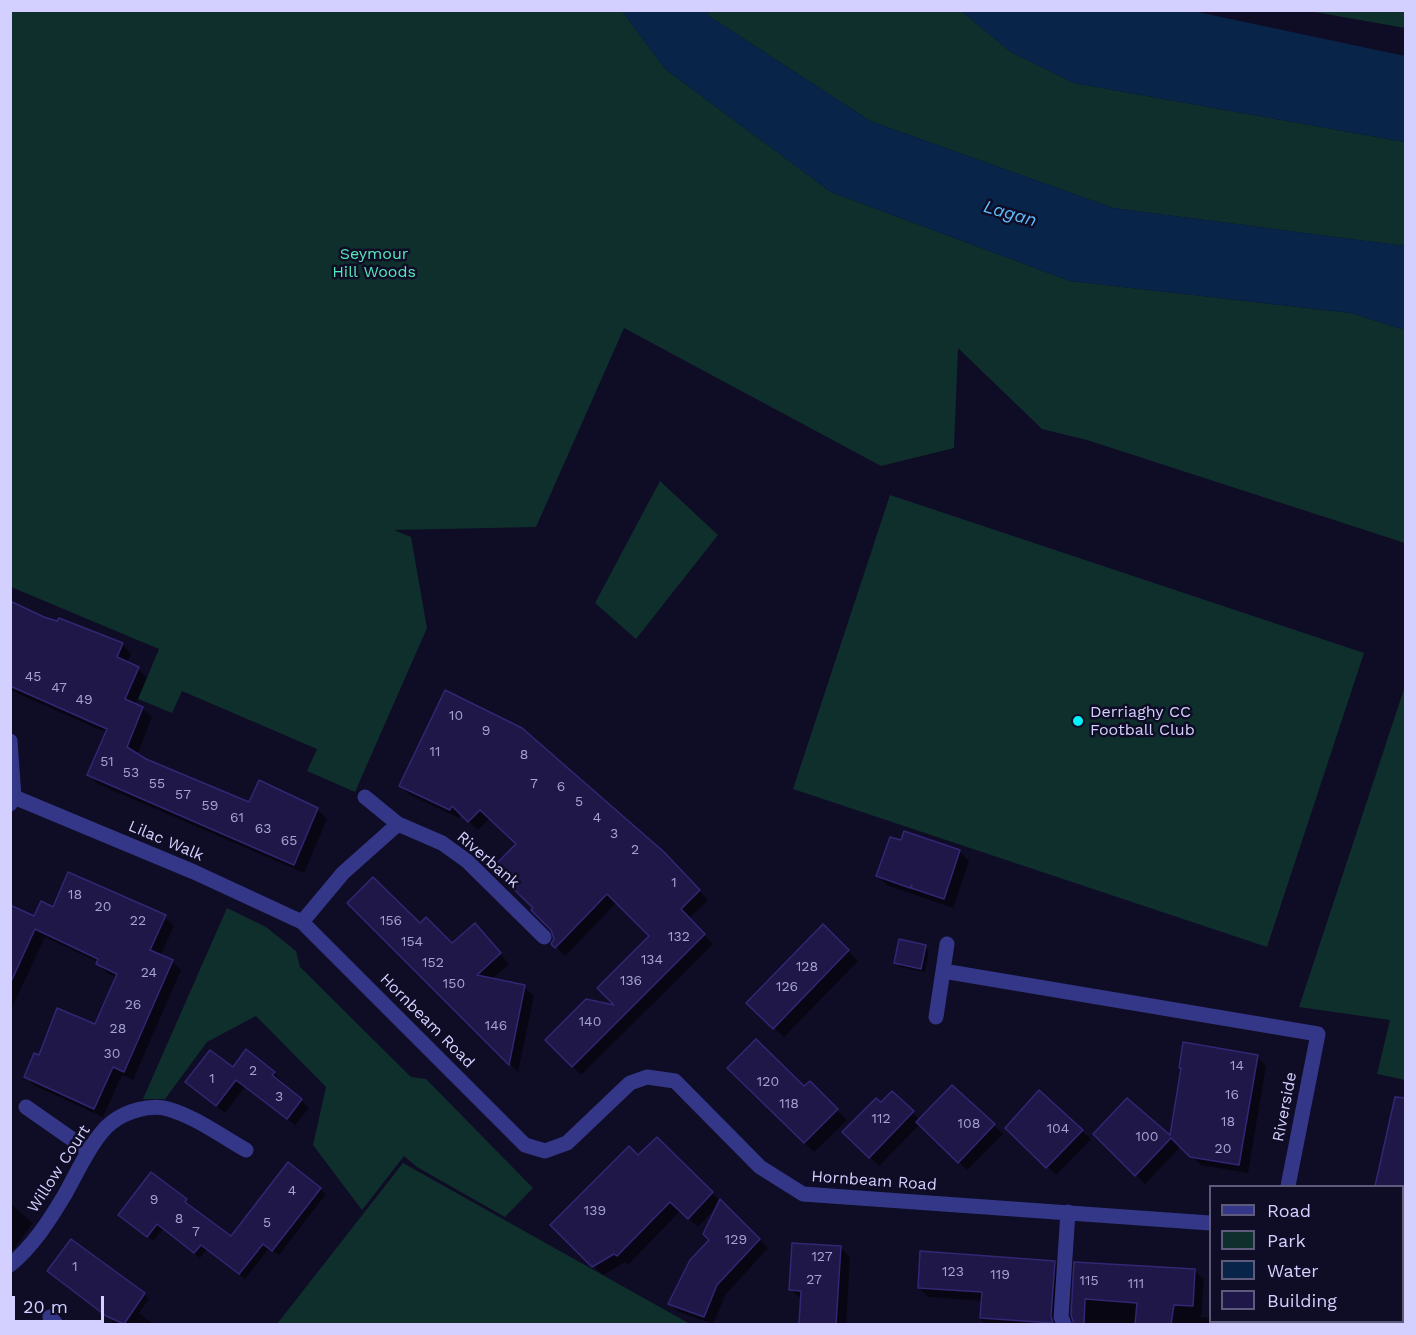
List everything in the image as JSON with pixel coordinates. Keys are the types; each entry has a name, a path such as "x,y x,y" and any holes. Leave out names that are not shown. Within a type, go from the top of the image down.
{"street":[{"name":"Lilac Walk","path":"10,741 12,800 194,872 302,922"},
{"name":"Riverbank","path":"365,797 398,824 442,843 466,861 544,937"},
{"path":"302,922 343,873 398,824"},
{"name":"Hornbeam Road","path":"302,922 525,1145 545,1151 567,1143 630,1083 647,1077 675,1081 760,1167 803,1194 1209,1223"},
{"path":"936,1017 947,944"},
{"name":"Riverside","path":"943,971 1317,1034 1288,1185"},
{"path":"26,1107 89,1151"},
{"name":"Willow Court","path":"10,1265 29,1249 63,1197 89,1151 111,1123 139,1109 167,1109 200,1123 246,1150"},
{"path":"1064,1324 1061,1317 1068,1212"}],"green space":[{"name":"Seymour Hill Woods","path":"10,11 622,11 665,69 831,192 1070,281 1351,313 1405,330 1405,543 1087,440 1042,429 958,348 954,448 881,466 624,328 536,527 394,530 411,537 427,628 355,792 307,771 317,749 182,691 172,713 138,699 159,649 11,587"},
{"path":"706,11 961,11 1011,52 1074,83 1405,142 1405,246 1113,208 870,121 709,16"},
{"path":"1309,11 1405,11 1405,28"},
{"path":"660,481 718,535 636,639 595,603"},
{"name":"Derriaghy CC Football Club","path":"890,495 1364,653 1267,947 793,789"},
{"path":"1405,686 1405,1080 1377,1074 1390,1020 1299,1007"},
{"path":"227,908 266,927 296,951 300,967 411,1077 426,1079 533,1188 505,1217 417,1167 404,1156 362,1210 313,1145 326,1087 256,1016 207,1042 165,1099 143,1099"},
{"path":"403,1163 690,1324 277,1324"}],"water":[{"name":"Lagan","path":"622,11 706,11 709,16 870,121 1113,208 1405,246 1405,330 1351,313 1070,281 831,192 665,69"},
{"path":"961,11 1193,11 1405,56 1405,142 1074,83 1011,52"}],"building":[{"path":"10,601 44,617 57,621 59,618 123,643 117,657 139,667 125,699 143,707 127,747 146,759 249,802 259,780 318,808 294,865 87,775 107,729 10,686"},
{"path":"445,690 522,728 664,852 700,890 681,909 705,934 572,1067 545,1040 586,999 614,1005 597,988 649,936 607,894 555,948 551,944 554,939 551,930 531,910 533,908 492,868 516,844 480,810 468,822 452,806 450,810 399,786"},
{"path":"904,831 960,850 944,899 911,888 912,885 910,888 876,876 890,837 901,840"},
{"path":"68,872 166,915 150,950 173,960 124,1072 113,1067 94,1109 24,1077 34,1053 39,1055 57,1008 95,1024 117,974 96,964 98,959 35,929 10,984 10,905 34,916 41,901 53,907"},
{"path":"373,877 420,923 426,917 452,943 475,923 501,953 477,975 525,985 509,1065 347,903"},
{"path":"823,924 849,950 773,1029 746,1003"},
{"path":"899,939 926,945 921,969 894,963"},
{"path":"756,1039 804,1086 810,1081 838,1109 804,1143 727,1068"},
{"path":"1183,1042 1258,1055 1239,1165 1190,1157 1171,1138 1135,1176 1093,1134 1127,1098 1170,1135"},
{"path":"246,1049 275,1072 272,1075 302,1099 287,1119 236,1080 216,1106 185,1082 210,1050 233,1067"},
{"path":"952,1085 995,1124 958,1163 916,1122"},
{"path":"1039,1090 1083,1130 1046,1168 1005,1128"},
{"path":"892,1091 914,1111 869,1158 842,1132 876,1098 881,1102"},
{"path":"1395,1097 1406,1098 1406,1186 1375,1185"},
{"path":"657,1137 713,1192 688,1219 670,1202 617,1256 614,1254 592,1267 550,1225 629,1146 638,1155"},
{"path":"288,1162 321,1188 272,1251 263,1244 239,1274 201,1245 194,1253 157,1224 147,1237 118,1215 151,1172 187,1199 185,1202 231,1236"},
{"path":"720,1199 760,1239 717,1285 704,1317 668,1304 690,1260 709,1240 703,1234"},
{"path":"71,1239 145,1293 124,1324 106,1316 47,1271"},
{"path":"792,1243 841,1246 836,1324 799,1324 801,1291 789,1290"},
{"path":"920,1251 1055,1261 1051,1316 1053,1323 980,1318 982,1292 918,1288"},
{"path":"1074,1262 1195,1269 1193,1306 1174,1305 1171,1324 1135,1324 1137,1303 1085,1299 1084,1324 1074,1324 1071,1315"}],"place":[{"name":"Derriaghy CC Football Club","path":"1078,721"}]}
